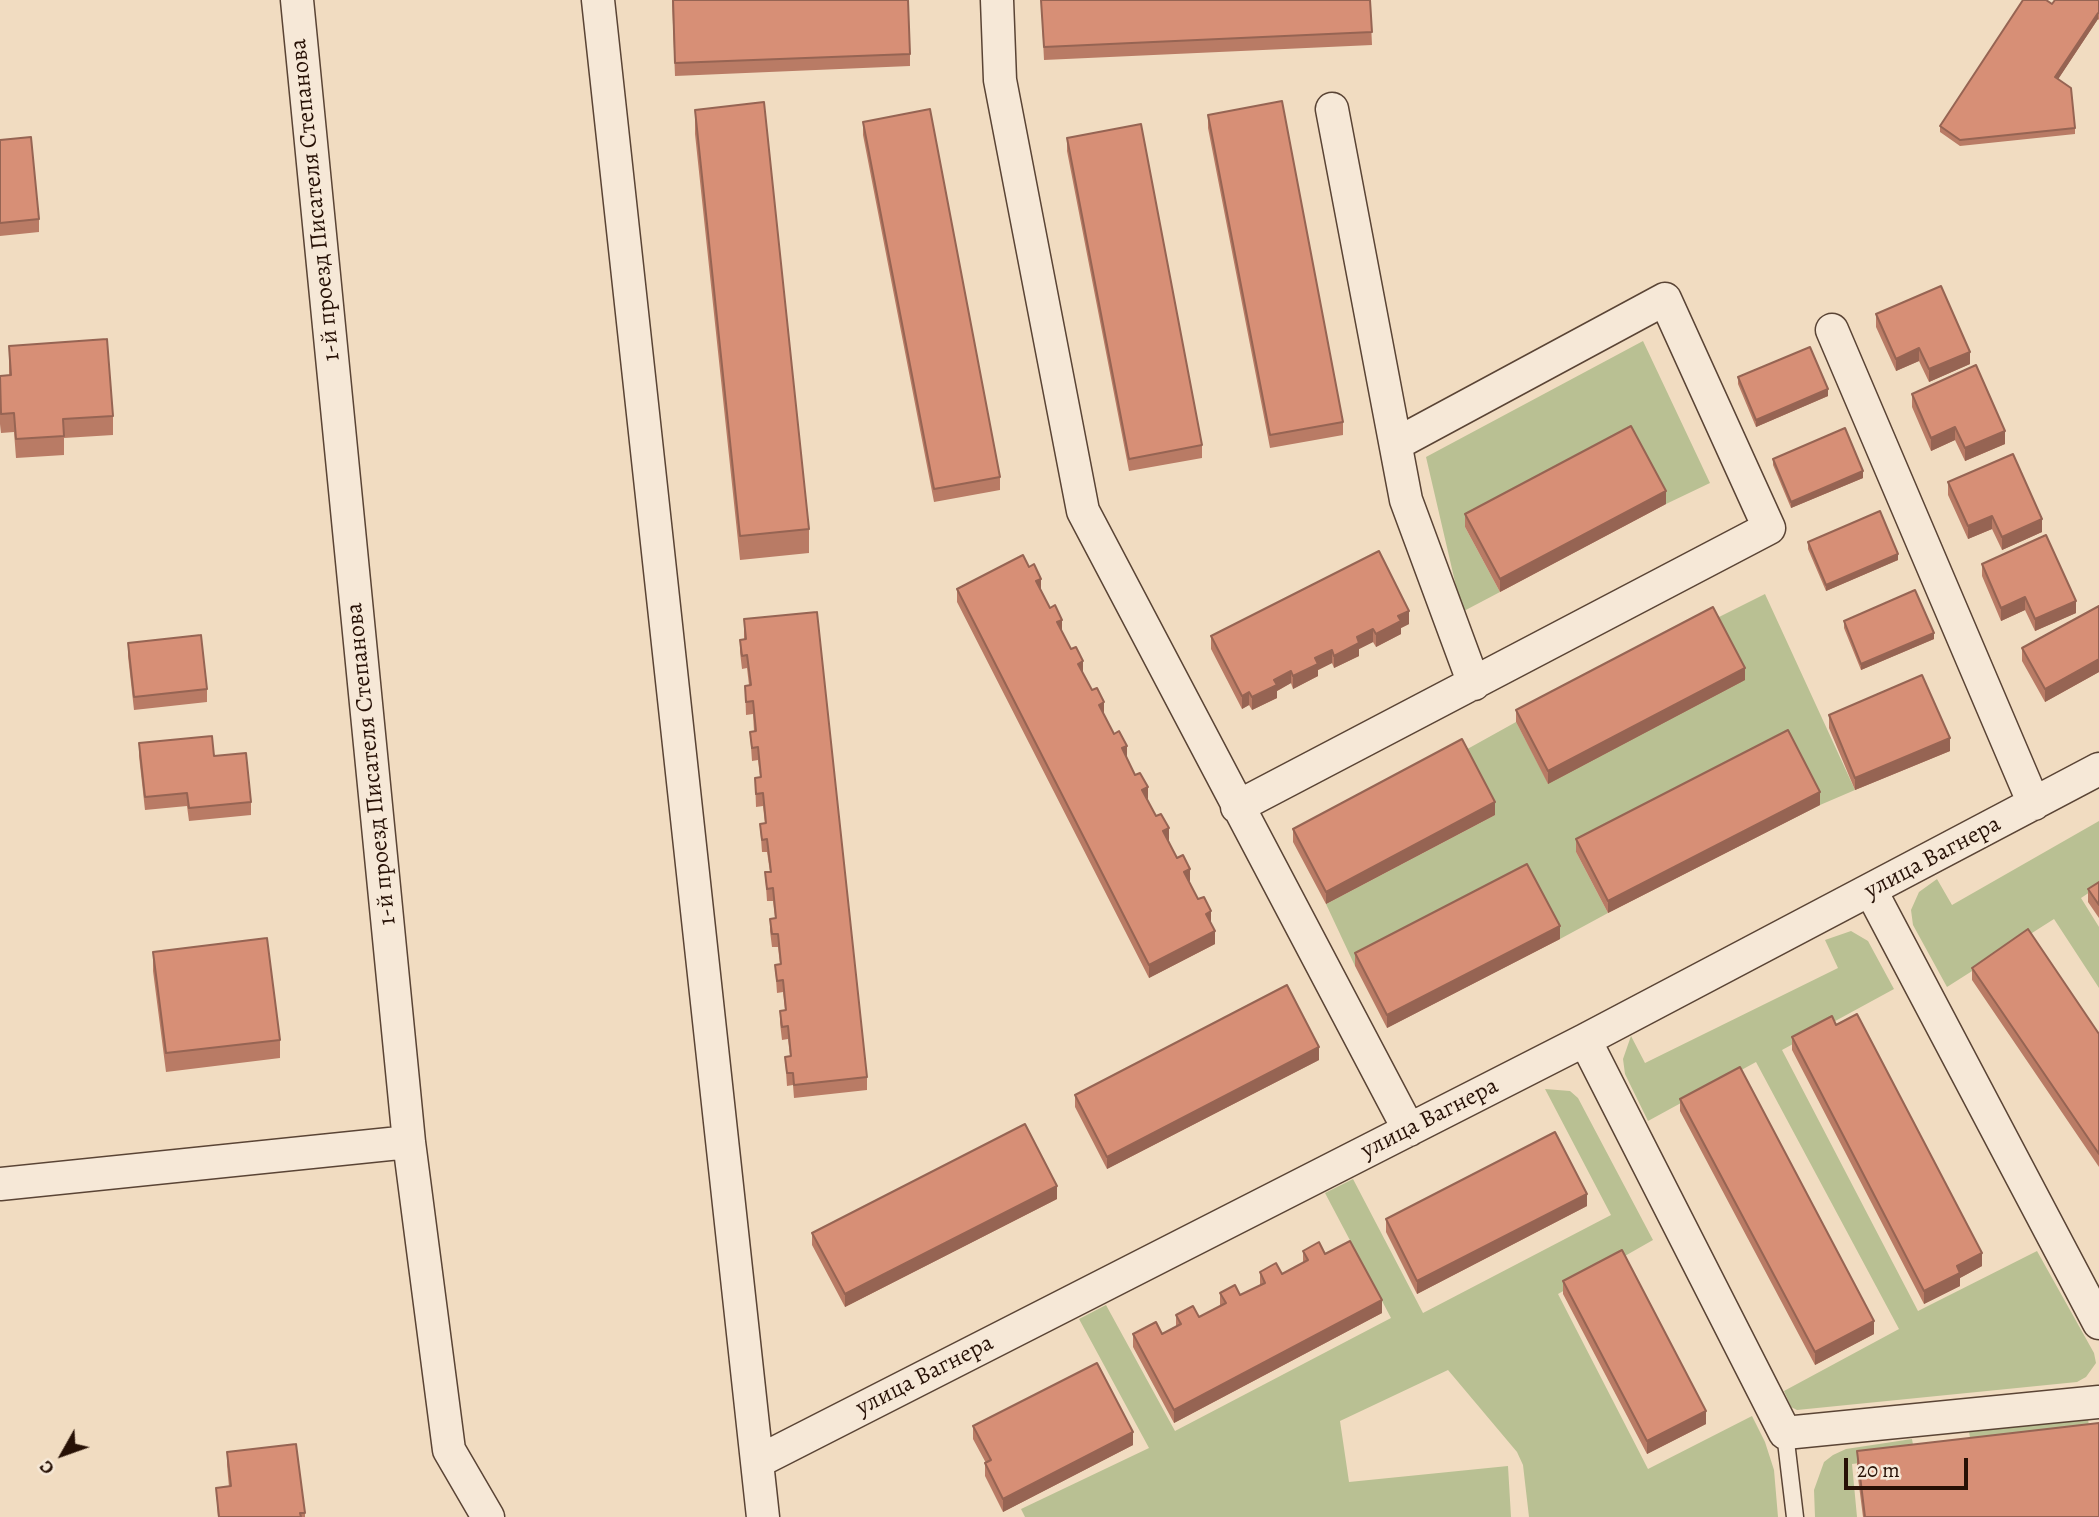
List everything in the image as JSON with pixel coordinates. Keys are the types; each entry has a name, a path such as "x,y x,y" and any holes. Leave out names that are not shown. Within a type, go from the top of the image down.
{"street":[{"name":"1-й проезд Писателя Степанова","path":"297,0 409,1142 449,1450 488,1517"},
{"path":"598,0 763,1517"},
{"path":"997,0 1000,80 1083,511 1409,1130"},
{"path":"1332,109 1406,500 1474,684"},
{"path":"1237,807 1769,528 1665,299 1396,444"},
{"path":"1832,330 2034,804"},
{"name":"улица Вагнера","path":"757,1462 1585,1040 2099,769"},
{"path":"1871,891 2099,1323"},
{"path":"1585,1040 1785,1433 2099,1402"},
{"path":"0,1184 409,1142"}],"lane":[{"path":"1785,1433 1794,1517"}],"green space":[{"path":"1643,341 1710,483 1666,504 1631,439 1465,527 1500,592 1462,612 1426,457"},
{"path":"1765,594 1855,790 1820,805 1576,852 1608,913 1560,939 1527,877 1355,966 1326,904 1495,815 1462,752 1516,722 1548,783 1713,620"},
{"path":"2099,821 2099,886 2081,898 2099,927 2099,988 2054,919 1947,987 1913,925 1911,910 1919,892 1937,879 1952,905"},
{"path":"1851,931 1868,941 1894,989 1782,1050 1918,1311 2037,1251 2094,1353 2096,1363 2086,1377 2077,1382 1797,1410 1791,1407 1784,1391 1899,1329 1756,1062 1648,1121 1625,1074 1623,1059 1631,1036 1645,1063 1838,968 1825,940"},
{"path":"1545,1089 1570,1091 1578,1098 1653,1240 1558,1294 1648,1469 1752,1416 1765,1442 1774,1470 1778,1517 1529,1517 1523,1465 1517,1452 1448,1370 1340,1421 1349,1482 1508,1466 1511,1517 1025,1517 1021,1509 1149,1448 1079,1319 1106,1305 1175,1431 1391,1318 1325,1193 1353,1179 1423,1313 1611,1215"},
{"path":"2088,1418 2090,1436 1970,1438 1969,1431"},
{"path":"1912,1439 1915,1456 1852,1464 1857,1517 1815,1517 1814,1490 1824,1462 1846,1449"}],"building":[{"path":"673,0 908,0 910,54 675,63"},
{"path":"1041,0 1370,0 1372,32 1044,47"},
{"path":"2023,0 2046,0 2052,4 2055,0 2099,0 2099,13 2055,77 2071,88 2075,128 1960,140 1940,126"},
{"path":"1282,101 1343,422 1270,435 1208,115"},
{"path":"764,102 809,529 740,536 695,110"},
{"path":"930,109 1000,477 934,489 863,122"},
{"path":"1141,124 1202,445 1129,459 1067,138"},
{"path":"31,137 39,219 0,223 0,140"},
{"path":"1941,286 1970,352 1929,369 1919,348 1896,359 1876,314"},
{"path":"107,339 113,416 63,419 64,436 16,439 14,413 1,414 0,376 11,375 9,346"},
{"path":"1810,347 1828,389 1756,420 1738,377"},
{"path":"1976,365 2005,431 1965,448 1955,427 1931,438 1912,394"},
{"path":"1631,426 1666,491 1500,579 1465,514"},
{"path":"1845,428 1863,471 1791,502 1773,459"},
{"path":"2013,454 2042,519 2002,537 1992,516 1968,526 1948,482"},
{"path":"1880,511 1898,554 1826,585 1808,542"},
{"path":"2046,535 2076,601 2035,619 2025,597 2001,608 1982,564"},
{"path":"1379,551 1409,611 1398,616 1401,621 1376,634 1373,629 1357,637 1359,643 1334,656 1332,650 1315,658 1318,664 1293,676 1291,671 1274,680 1277,685 1252,697 1249,692 1242,696 1211,636"},
{"path":"1023,555 1029,567 1034,564 1041,579 1036,581 1050,608 1055,605 1062,620 1057,622 1071,649 1076,647 1083,661 1078,664 1092,690 1097,688 1104,702 1099,705 1114,734 1119,731 1127,746 1122,748 1135,775 1140,773 1148,787 1142,790 1156,816 1161,814 1169,828 1163,831 1177,858 1183,855 1190,869 1184,872 1198,899 1204,897 1211,911 1206,914 1215,931 1149,965 957,589"},
{"path":"1915,590 1934,633 1861,664 1844,621"},
{"path":"2099,606 2099,659 2045,689 2022,648"},
{"path":"1713,607 1745,668 1548,771 1516,710"},
{"path":"817,612 867,1077 794,1085 793,1073 787,1073 785,1057 791,1056 788,1026 782,1027 780,1011 786,1010 783,980 777,981 775,965 781,964 778,934 772,934 770,919 776,918 773,888 767,889 765,872 771,872 767,839 762,840 760,824 766,823 763,793 756,794 755,778 761,777 758,747 752,748 750,732 756,731 753,701 746,702 745,686 751,685 747,655 742,656 740,640 746,639 744,619"},
{"path":"201,635 207,689 134,697 128,643"},
{"path":"1922,675 1950,738 1855,778 1829,715"},
{"path":"1788,730 1820,792 1608,901 1576,839"},
{"path":"212,736 214,756 246,753 251,802 189,808 187,793 145,797 139,743"},
{"path":"1462,739 1495,802 1326,892 1293,829"},
{"path":"1527,864 1560,926 1387,1015 1355,953"},
{"path":"2099,882 2099,905 2088,889"},
{"path":"2028,929 2099,1034 2099,1154 1972,968"},
{"path":"267,938 280,1040 166,1053 153,952"},
{"path":"1287,985 1319,1047 1107,1157 1075,1095"},
{"path":"1857,1014 1982,1253 1957,1266 1960,1273 1924,1291 1792,1037 1832,1016 1836,1025"},
{"path":"1740,1067 1874,1321 1815,1352 1680,1099"},
{"path":"1025,1124 1057,1186 845,1294 812,1233"},
{"path":"1555,1132 1587,1194 1417,1281 1386,1219"},
{"path":"1350,1241 1382,1300 1174,1410 1133,1334 1156,1322 1162,1334 1181,1324 1176,1315 1193,1306 1199,1317 1226,1303 1220,1293 1235,1285 1240,1295 1265,1283 1260,1272 1276,1263 1282,1274 1308,1260 1303,1251 1319,1242 1325,1254"},
{"path":"1622,1250 1706,1411 1647,1441 1563,1281"},
{"path":"1097,1363 1133,1432 1003,1499 985,1463 991,1460 973,1426"},
{"path":"2099,1423 2099,1517 1865,1517 1857,1451"},
{"path":"296,1444 305,1513 300,1513 301,1517 219,1517 216,1488 231,1486 227,1452"}]}
